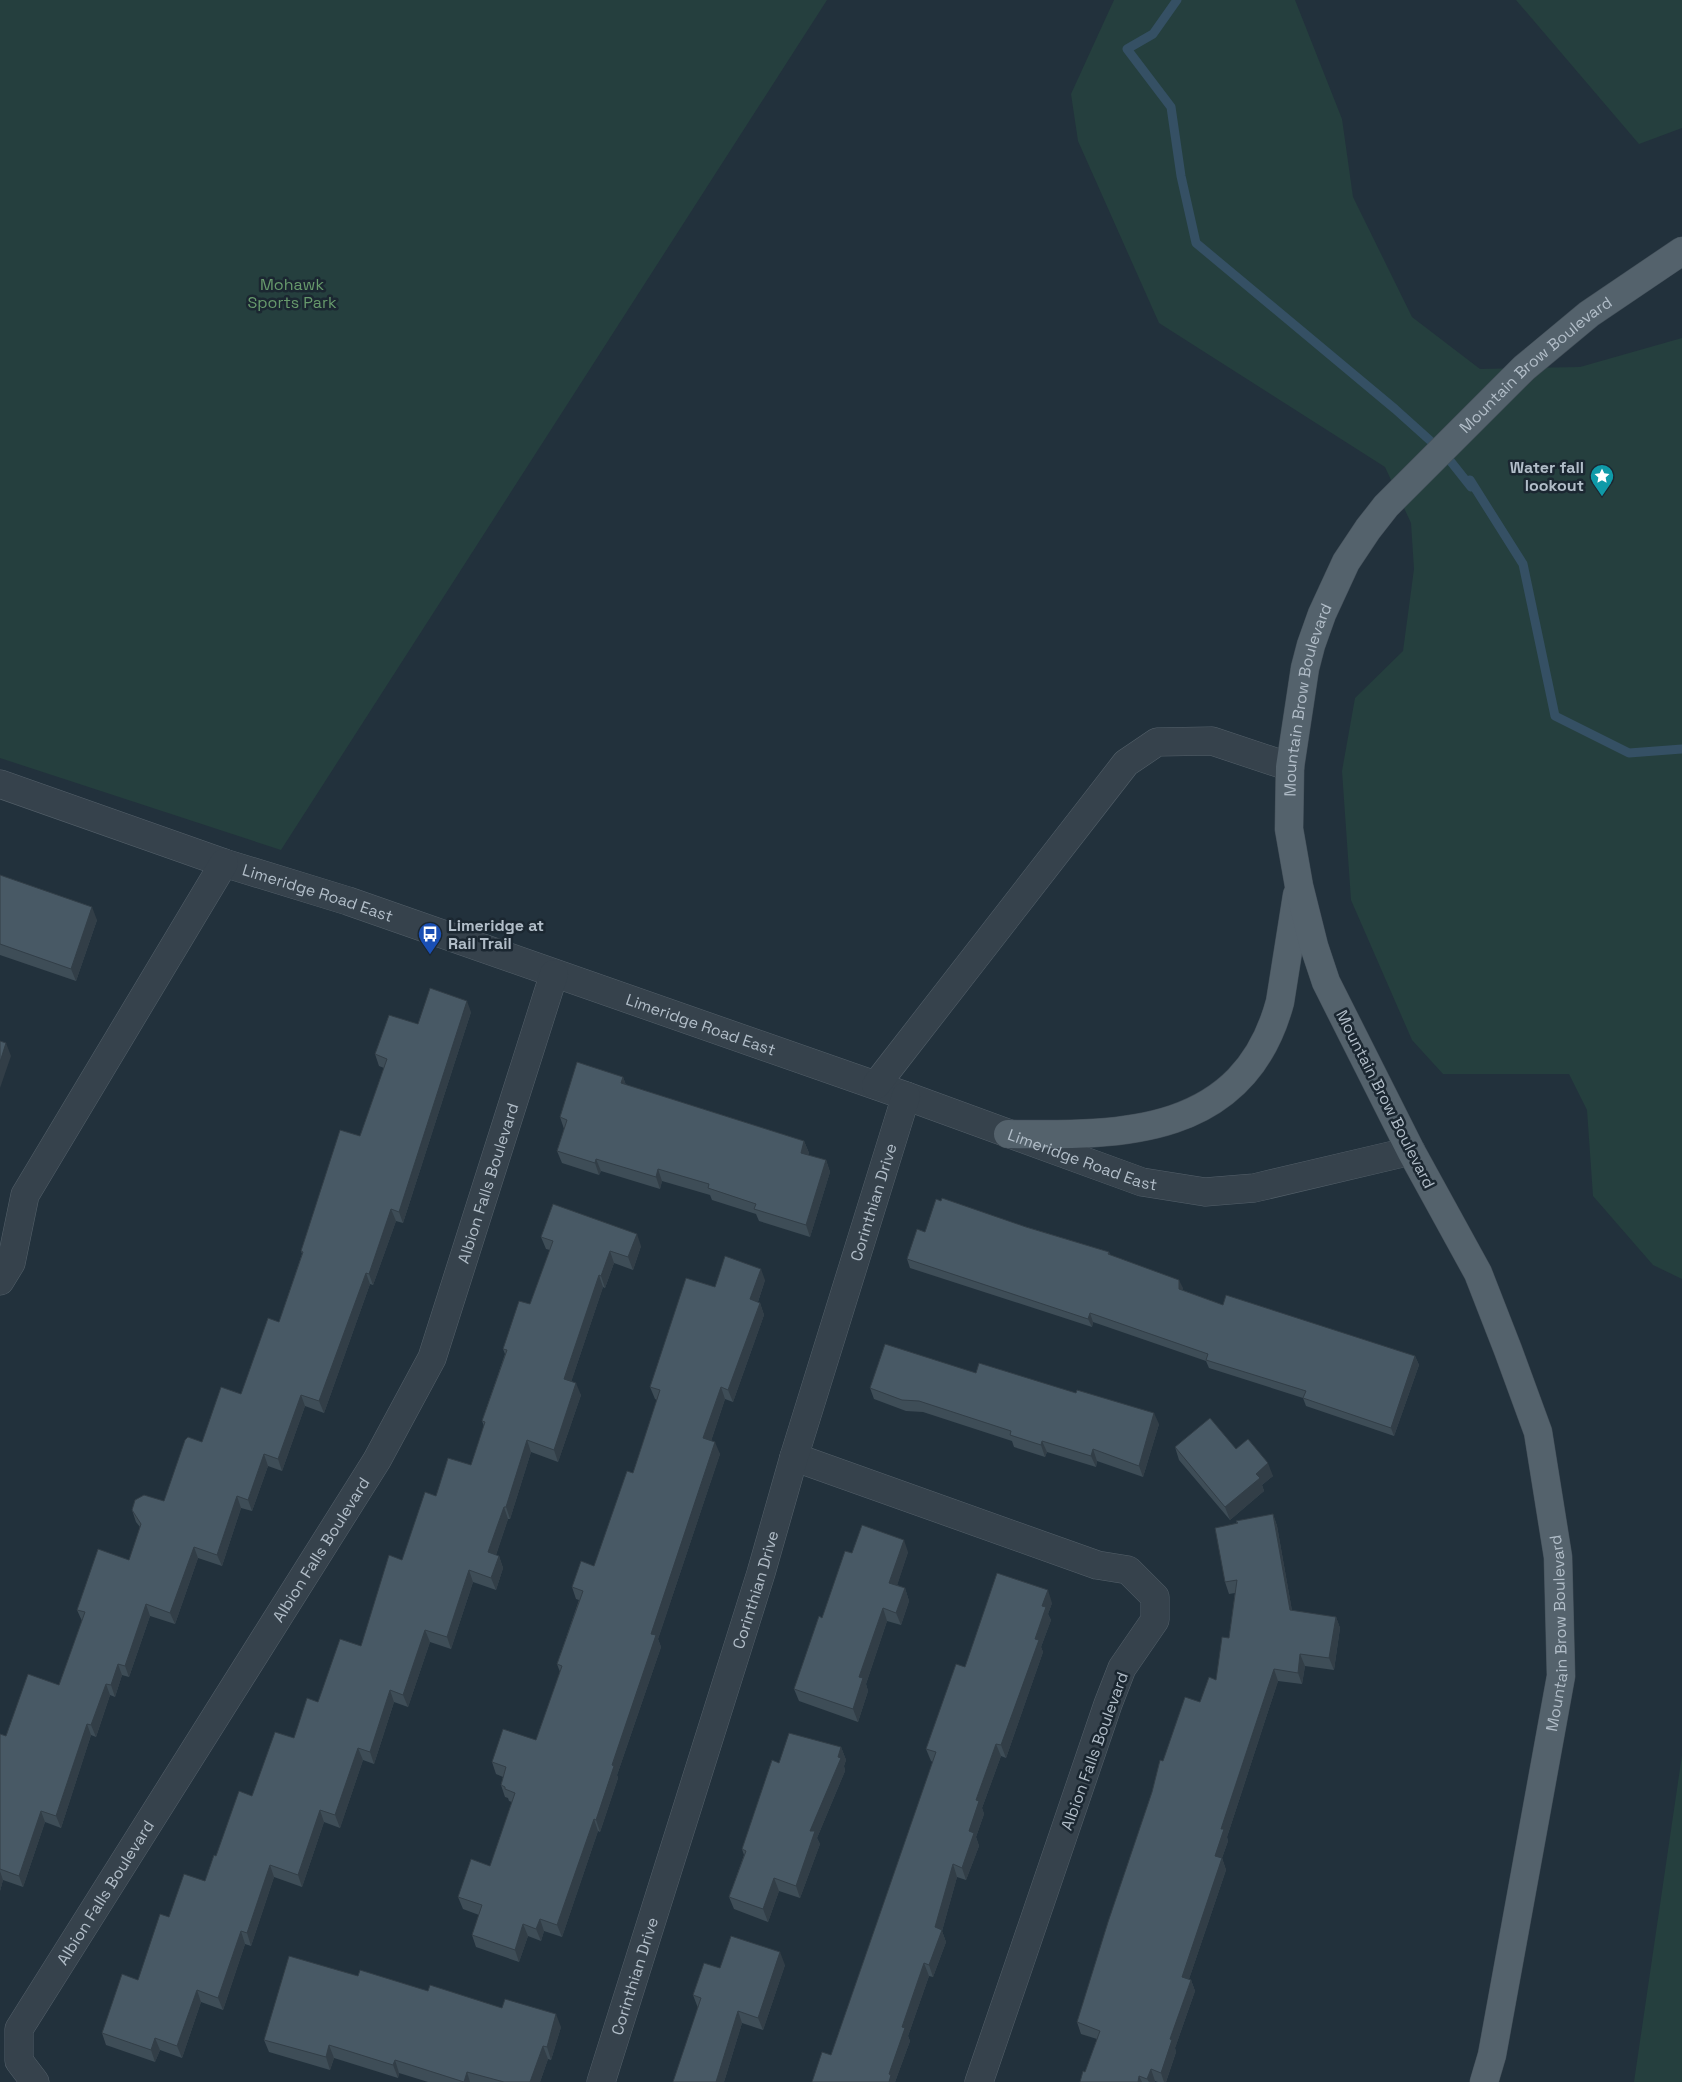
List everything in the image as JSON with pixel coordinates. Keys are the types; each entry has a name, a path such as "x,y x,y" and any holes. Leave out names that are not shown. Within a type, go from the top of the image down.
{"main road":[{"name":"Mountain Brow Boulevard","path":"1484,2082 1492,2055 1561,1676 1558,1557 1538,1432 1478,1272 1410,1151 1326,982 1314,946 1299,886 1289,828 1290,767 1295,726 1309,653 1322,614 1346,562 1368,529 1386,506 1524,368 1589,314 1682,251"},
{"path":"1008,1134 1083,1135 1132,1129 1203,1108 1230,1088 1253,1063 1262,1049 1276,1018 1299,886"}],"street":[{"path":"876,1085 1126,763 1157,742 1212,741 1290,767"},
{"name":"Limeridge Road East","path":"0,784 224,863 348,901 876,1085 1142,1182 1205,1192 1254,1188 1410,1151"},
{"path":"0,1281 11,1263 25,1195 224,863"},
{"name":"Albion Falls Boulevard","path":"36,2082 19,2060 19,2029 377,1460 432,1358 554,974"},
{"name":"Corinthian Drive","path":"601,2082 906,1096"},
{"name":"Albion Falls Boulevard","path":"794,1457 1097,1565 1128,1570 1155,1597 1154,1620 1122,1668 1108,1704 979,2082"}],"green space":[{"name":"Mohawk Sports Park","path":"0,0 827,0 281,850 0,758"},
{"path":"1114,0 1295,0 1342,119 1353,197 1412,317 1480,369 1580,367 1682,338 1682,1279 1653,1265 1593,1196 1587,1110 1569,1074 1443,1074 1412,1040 1351,900 1342,771 1355,698 1403,651 1414,569 1411,523 1385,467 1159,323 1078,141 1071,94"},
{"path":"1516,0 1682,0 1682,128 1639,144"},
{"path":"1682,1755 1682,2082 1634,2082"}],"building":[{"path":"0,875 92,907 71,969 0,944"},
{"path":"430,988 467,1001 399,1212 391,1209 369,1274 366,1273 319,1401 301,1395 278,1459 264,1454 248,1500 237,1496 217,1555 194,1547 170,1613 146,1604 125,1666 118,1664 111,1685 106,1684 91,1725 87,1724 56,1816 41,1811 19,1876 0,1869 0,1734 6,1736 28,1674 59,1685 85,1612 77,1610 98,1549 129,1560 141,1524 132,1510 135,1500 144,1495 164,1501 185,1440 188,1437 202,1442 221,1387 241,1394 268,1318 279,1322 303,1252 301,1251 340,1130 360,1136 387,1059 375,1054 389,1015 418,1024"},
{"path":"0,1041 6,1043 0,1062"},
{"path":"577,1062 623,1077 621,1083 804,1141 801,1153 826,1160 806,1225 754,1209 756,1204 708,1188 709,1184 658,1169 656,1177 596,1159 595,1163 557,1151 567,1120 560,1117"},
{"path":"942,1198 1026,1227 1109,1252 1108,1254 1179,1280 1179,1289 1223,1305 1226,1295 1415,1356 1391,1428 1303,1398 1306,1391 1206,1360 1208,1354 1090,1313 1088,1319 907,1259 917,1229 925,1232 936,1199 941,1201"},
{"path":"553,1204 637,1234 628,1257 610,1251 601,1276 599,1275 564,1379 576,1383 554,1450 527,1440 506,1507 504,1507 488,1552 499,1556 491,1578 469,1570 447,1637 425,1630 403,1695 390,1690 370,1752 358,1748 335,1815 320,1810 298,1875 270,1865 247,1933 241,1931 218,1998 197,1990 177,2046 155,2038 151,2050 102,2033 122,1974 138,1980 160,1914 169,1917 184,1874 205,1881 239,1791 252,1796 275,1732 294,1738 307,1698 318,1702 340,1639 361,1646 389,1555 402,1560 425,1492 436,1496 448,1458 471,1465 485,1422 482,1421 507,1350 503,1349 519,1301 530,1304 553,1241 541,1237"},
{"path":"725,1256 761,1269 750,1299 760,1303 728,1390 721,1387 703,1438 715,1442 651,1634 656,1635 612,1765 614,1766 557,1925 540,1919 536,1929 523,1924 515,1950 472,1935 482,1905 458,1897 471,1859 490,1866 515,1793 501,1785 506,1767 492,1762 503,1729 536,1740 562,1666 557,1664 583,1591 572,1587 581,1561 594,1566 627,1471 633,1473 660,1390 650,1387 686,1278 715,1287"},
{"path":"885,1344 976,1373 979,1363 1076,1393 1077,1390 1154,1413 1139,1466 1093,1449 1091,1456 1042,1441 1041,1445 1010,1435 1011,1431 919,1401 902,1400 870,1388"},
{"path":"1210,1418 1236,1449 1248,1439 1268,1463 1256,1474 1260,1478 1225,1507 1175,1447"},
{"path":"1273,1514 1290,1610 1336,1617 1329,1658 1300,1654 1298,1673 1274,1669 1221,1829 1224,1829 1215,1856 1222,1858 1182,1977 1191,1980 1170,2039 1172,2040 1161,2073 1151,2069 1147,2079 1139,2076 1138,2082 1080,2082 1100,2031 1077,2022 1108,1922 1152,1792 1160,1760 1163,1761 1185,1697 1200,1702 1209,1677 1216,1680 1222,1637 1229,1638 1237,1580 1225,1582 1215,1528 1238,1523 1236,1521"},
{"path":"862,1525 904,1540 889,1583 905,1588 896,1613 883,1608 859,1677 863,1678 853,1709 794,1689 819,1616 822,1618 845,1551 852,1553"},
{"path":"997,1573 1048,1590 1042,1606 1046,1607 1035,1639 1039,1640 1001,1745 996,1744 976,1800 979,1801 969,1831 974,1833 962,1868 953,1864 935,1927 942,1930 929,1965 924,1963 902,2027 905,2028 889,2074 891,2075 889,2082 812,2082 822,2052 831,2055 936,1752 926,1749 956,1664 965,1667"},
{"path":"789,1733 841,1747 838,1757 841,1758 810,1831 815,1831 796,1886 774,1878 763,1909 729,1897 746,1851 742,1849 772,1760 779,1763"},
{"path":"731,1936 780,1952 758,2018 738,2011 716,2082 673,2082 701,1998 693,1995 704,1963 720,1968"},
{"path":"289,1956 358,1976 360,1970 428,1991 430,1985 502,2008 505,1999 556,2014 547,2047 543,2046 530,2082 504,2082 467,2072 464,2082 395,2060 393,2065 329,2045 326,2057 264,2040"}],"waterway":[{"path":"1177,0 1153,34 1127,49 1171,107 1181,176 1196,243 1395,409 1444,453 1471,487 1470,480 1523,564 1555,716 1629,753 1682,749"}],"place":[{"name":"Water fall lookout","path":"1602,497"},
{"name":"Limeridge at Rail Trail","path":"430,955"}]}
